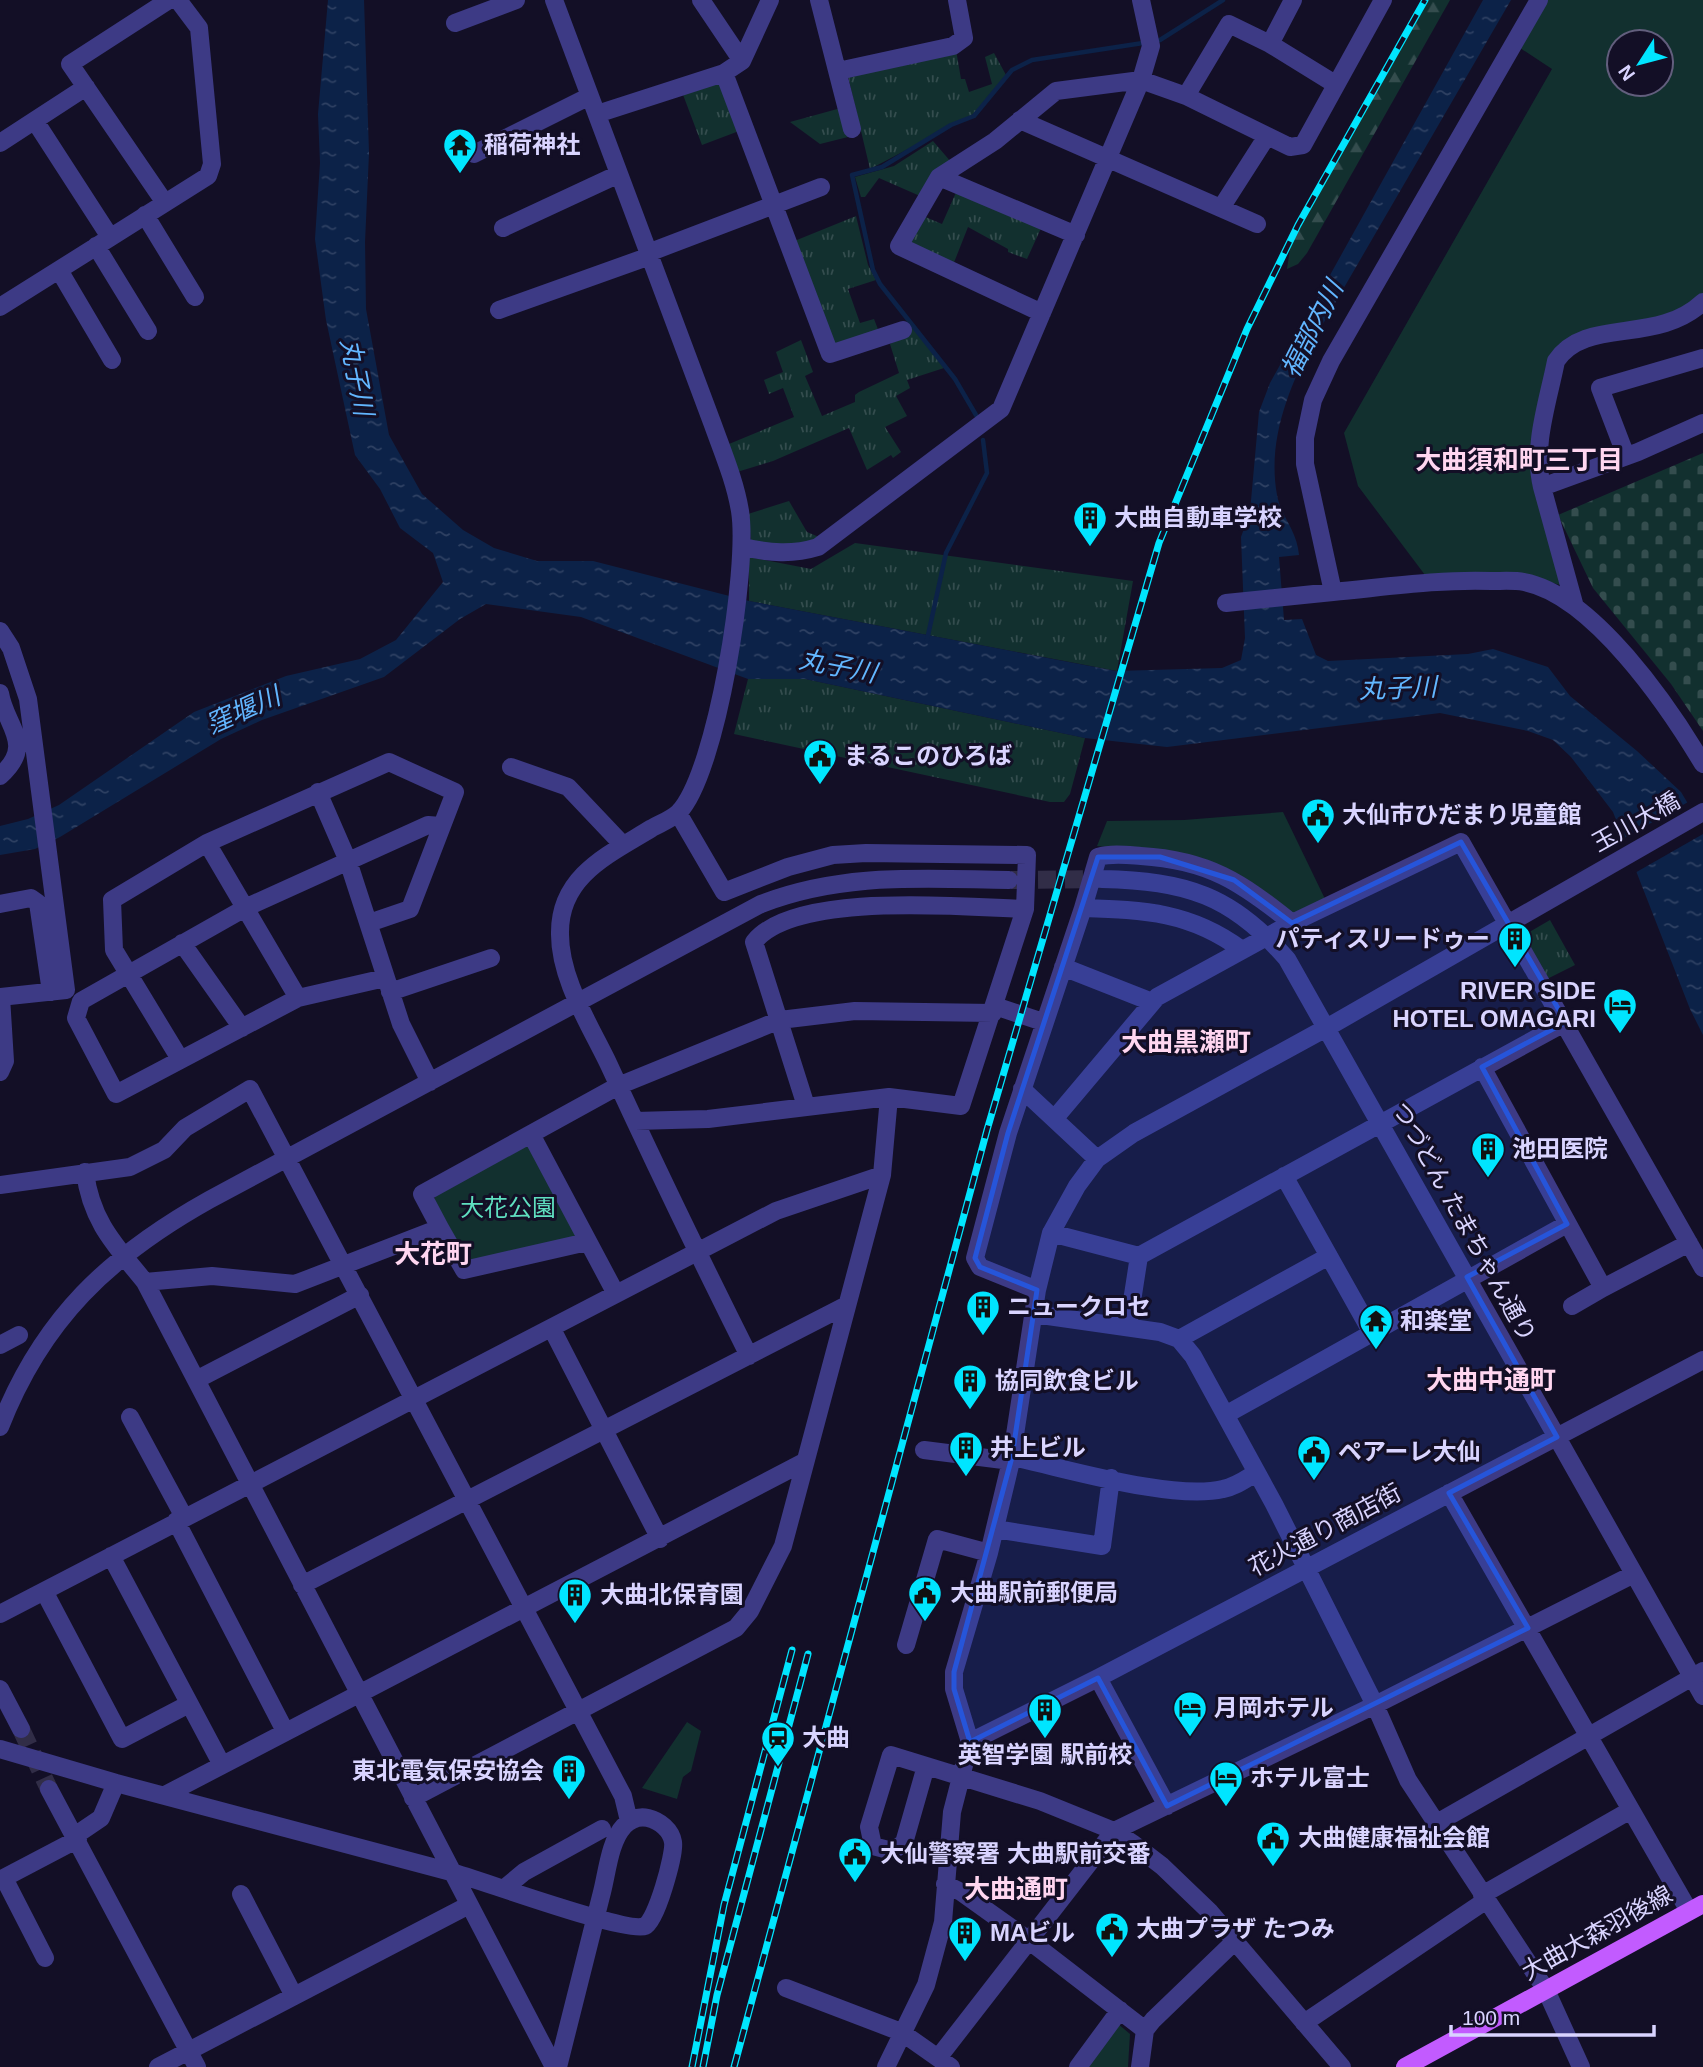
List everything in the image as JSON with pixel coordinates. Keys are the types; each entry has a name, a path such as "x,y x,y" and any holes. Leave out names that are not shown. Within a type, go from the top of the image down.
{"main road":[{"name":"大曲大森羽後線","path":"1405,2067 1696,1907"}],"street":[{"path":"165,203 70,64 169,0"},
{"path":"0,307 208,176 212,164 199,28 178,0"},
{"path":"455,23 516,0"},
{"path":"554,0 735,490 743,547 742,581 715,723 696,789 678,813 597,860 580,876 568,894 562,913 561,950 580,1003 618,1086 749,1356"},
{"path":"701,0 741,61"},
{"path":"597,114 723,73 741,61 770,0"},
{"path":"819,0 852,129"},
{"path":"838,71 953,46 964,38 957,0"},
{"path":"743,547 767,552 798,553 818,547 986,423 1001,409 1141,80 1151,46 1140,0"},
{"path":"1270,44 1293,0"},
{"path":"1042,313 899,246 939,177 995,141 1056,91 1141,80 1186,96 1290,147 1303,145 1383,0"},
{"path":"1333,592 1305,464 1305,438 1313,400 1331,361 1539,0"},
{"path":"1186,96 1228,24 1270,44 1335,83"},
{"path":"723,73 830,355 903,330"},
{"path":"0,143 86,88"},
{"path":"474,154 590,96"},
{"path":"1020,120 1257,224"},
{"path":"35,121 103,242 148,331"},
{"path":"1221,208 1267,136"},
{"path":"503,228 619,174"},
{"path":"939,177 1076,235"},
{"path":"499,310 649,255 821,187"},
{"path":"145,215 195,297"},
{"path":"58,270 112,360"},
{"path":"1574,607 1537,467 1556,361 1564,349 1586,337 1669,324 1680,320 1703,302"},
{"path":"1626,456 1600,388 1703,358"},
{"path":"1542,488 1703,423"},
{"path":"1226,603 1458,579 1524,582 1555,593 1574,607 1647,681 1676,720 1703,764"},
{"path":"0,631 11,648 28,699 41,778 66,994"},
{"path":"0,776 15,755 18,741 0,692 21,679"},
{"path":"180,1059 114,950 112,900 207,843 389,762 454,792 410,909 369,923"},
{"path":"511,767 568,787 622,844"},
{"path":"318,792 348,861 401,1024 430,1082"},
{"name":"玉川大橋","path":"970,1742 954,1689 954,1672 989,1553 1011,1459 1037,1290 1051,1233 1077,1186 1097,1159 1134,1133 1328,1027 1703,812"},
{"path":"635,1121 708,1119 889,1097 961,1106 1025,909 1027,855 833,855 788,867 724,892 678,813"},
{"path":"0,1072 5,1061 0,997 66,994 128,974 247,907 428,825 441,826"},
{"path":"1055,1118 1152,1002 1292,923 1461,842 1566,1022 1703,1268"},
{"path":"207,843 298,998"},
{"path":"1037,1290 980,1267 975,1258 1021,1089 1098,857 1107,854 1160,858 1192,864 1234,880 1251,890 1292,923"},
{"path":"0,1427 26,1371 67,1309 123,1256 156,1230 740,915 796,891 870,878 1009,880"},
{"name":"つづどん たまちゃん通り","path":"1102,879 1154,880 1201,894 1245,916 1268,936 1287,959 1328,1027 1634,1574 1697,1674 1703,1696"},
{"path":"0,904 31,898 38,903 66,994 116,1094 298,998 387,985 491,958"},
{"path":"806,1106 754,942 767,930 811,914 866,906 1025,909"},
{"path":"1083,908 1170,915 1200,924 1242,950"},
{"path":"183,943 242,1028"},
{"path":"1063,967 1152,1002"},
{"path":"587,1242 464,1270 422,1194 532,1136 618,1086 780,1020 855,1011 994,1009 1043,1022"},
{"path":"1051,1233 1139,1256 1380,1121 1566,1022"},
{"path":"1482,1068 1603,1288"},
{"path":"0,1185 130,1167 164,1150 185,1128 250,1089 346,1265 413,1399 623,1796 629,1821"},
{"path":"1021,1089 1097,1159"},
{"path":"412,1798 736,1628 750,1611 783,1546 882,1175 889,1097"},
{"path":"532,1136 616,1294"},
{"path":"85,1172 88,1197 99,1223 145,1282 412,1798 556,2067"},
{"path":"0,1614 776,1211 882,1175"},
{"path":"1284,1176 1372,1333"},
{"path":"1227,1414 1567,1224"},
{"path":"145,1282 212,1276 295,1284 440,1228"},
{"path":"1573,1306 1689,1243"},
{"path":"1128,1327 1139,1256"},
{"path":"1179,1339 1329,1256"},
{"path":"196,1380 360,1295"},
{"path":"302,1585 845,1306"},
{"path":"1034,1314 1128,1327 1179,1339 1204,1372 1306,1569 1408,1780 1546,1990 1581,2067"},
{"path":"552,1329 606,1429 660,1539"},
{"path":"0,1345 19,1335"},
{"name":"花火通り商店街","path":"970,1742 1098,1678 1703,1360"},
{"path":"130,1418 285,1731"},
{"path":"924,1450 1011,1459 1196,1492 1232,1487 1256,1472"},
{"path":"165,1795 804,1462"},
{"path":"995,1529 1102,1546 1111,1478"},
{"path":"1449,1493 1528,1628 1629,1811 1696,1907"},
{"path":"906,1645 937,1539 989,1553"},
{"path":"111,1556 222,1765"},
{"path":"786,1989 901,2032 944,2062 1027,1939 1114,1831 1374,1705 1634,1574"},
{"path":"44,1591 122,1738 189,1704"},
{"path":"1435,1824 1697,1674"},
{"path":"1098,1678 1167,1807"},
{"path":"0,1689 21,1729"},
{"path":"886,2067 926,1985 943,1922 944,1884 952,1812 970,1742"},
{"path":"0,1749 116,1783 451,1872 506,1888 596,1918 631,1928 645,1926 653,1921 674,1846 670,1832 660,1823 638,1817 629,1821 616,1840 596,1918 556,2067"},
{"path":"926,1766 904,1843 892,1851 879,1849 870,1840 869,1827 891,1755 1040,1801 1114,1831 1163,1866 1234,1942 1342,2067"},
{"path":"46,1958 2,1879 77,1837 101,1818 116,1783"},
{"path":"49,1789 77,1837 193,2059"},
{"path":"1304,2023 1484,1898 1629,1811"},
{"path":"506,1888 524,1872 602,1829"},
{"path":"944,1884 961,1892 1027,1939 1145,2030"},
{"path":"242,1894 294,1996"},
{"path":"158,2067 193,2059 294,1996 469,1905"},
{"path":"1140,2067 1145,2030 1234,1942"},
{"path":"1078,2067 1120,2010"}],"highlighted area":[{"path":"1461,842 1566,1022 1482,1067 1567,1224 1467,1277 1557,1437 1449,1493 1528,1628 1167,1806 1098,1678 970,1742 954,1689 954,1672 1012,1457 1037,1290 980,1267 975,1258 1008,1133 1098,857 1160,857 1234,880 1292,923"}],"green space":[{"path":"1429,0 1450,0 1307,253 1298,264 1287,269 1290,249 1300,226"},
{"path":"1544,0 1703,0 1703,298 1691,309 1571,340 1534,455 1564,586 1524,575 1428,579 1358,486 1344,433 1552,69 1517,46"},
{"path":"956,50 961,79 965,79 969,92 992,84 985,57 994,53 1006,75 981,108 969,117 870,169 848,76"},
{"path":"721,81 739,131 702,145 682,92"},
{"path":"841,108 848,137 820,144 790,122"},
{"path":"933,141 951,162 920,196 879,178 865,197 861,197 855,177 894,166"},
{"path":"958,188 1042,226 1027,259 1008,252 1008,249 968,227 953,265 906,245 923,216 942,224"},
{"path":"856,216 868,265 876,280 848,289 860,323 874,319 879,332 834,345 792,242"},
{"path":"909,322 944,368 907,380 910,388 896,396 907,416 885,427 901,452 867,470 849,428 773,461 737,472 729,444 794,417 783,388 769,394 764,380 783,372 776,352 801,340 813,372 805,376 822,416 855,402 855,395 859,392 899,373 890,344 908,334 905,326"},
{"path":"1703,453 1703,731 1671,684 1593,588 1558,515"},
{"path":"789,501 807,532 819,537 802,547 755,543 751,540 748,514"},
{"path":"855,543 1133,581 1117,671 749,601 749,557 811,569"},
{"path":"748,679 805,679 1085,738 1070,794 1064,802 1050,802 734,734"},
{"path":"1283,812 1326,901 1295,915 1173,854 1097,846 1107,821 1184,820"},
{"path":"1550,920 1575,965 1547,979 1524,940 1526,934"},
{"name":"大花公園","path":"526,1145 532,1146 577,1233 575,1240 472,1264 463,1260 434,1201 436,1193"},
{"path":"687,1722 701,1731 691,1771 683,1777 677,1799 642,1788"},
{"path":"1117,2023 1130,2034 1128,2067 1086,2067"}],"water":[{"path":"328,0 364,0 369,153 365,242 366,309 389,435 422,494 463,530 494,548 537,561 593,561 749,601 1116,671 1222,668 1241,660 1245,638 1241,537 1250,512 1259,412 1270,383 1483,0 1511,0 1313,341 1288,396 1278,434 1275,475 1279,503 1295,538 1299,555 1279,557 1284,620 1302,619 1316,655 1328,661 1468,654 1493,649 1548,667 1570,696 1637,751 1681,792 1703,829 1703,1035 1690,1009 1613,812 1571,757 1553,740 1528,731 1440,713 1167,747 1085,738 805,679 748,679 581,617 486,604 460,619 384,677 262,720 221,739 60,837 35,849 0,855 0,826 28,819 59,805 194,712 286,676 360,659 396,640 443,582 433,553 400,528 380,489 355,455 326,320 315,239 320,163 318,114"}],"pier":[{"path":"1690,801 1703,823 1703,834 1633,874 1619,841"}],"waterway":[{"path":"1160,40 1223,0"},
{"path":"976,415 955,379 880,284 873,270 852,175 882,167 951,125 974,116 1012,70 1032,60 1143,43"},
{"path":"927,640 946,553 987,473 983,440"}],"tunnel":[{"path":"1011,880 1102,879"},
{"path":"21,1729 49,1789"}],"railway":[{"path":"734,2067 987,1130 1159,543 1247,329 1298,225 1425,0"},
{"path":"692,2067 724,1905 792,1650"},
{"path":"703,2067 717,1995 808,1654"}],"place":[{"name":"稲荷神社","path":"460,175"},
{"name":"大曲自動車学校","path":"1090,548"},
{"name":"まるこのひろば","path":"820,786"},
{"name":"大仙市ひだまり児童館","path":"1318,845"},
{"name":"パティスリードゥー","path":"1515,969"},
{"name":"RIVER SIDE HOTEL OMAGARI","path":"1620,1035"},
{"name":"池田医院","path":"1488,1179"},
{"name":"ニュークロセ","path":"983,1337"},
{"name":"和楽堂","path":"1376,1351"},
{"name":"協同飲食ビル","path":"970,1411"},
{"name":"井上ビル","path":"966,1478"},
{"name":"ペアーレ大仙","path":"1314,1482"},
{"name":"大曲駅前郵便局","path":"925,1623"},
{"name":"大曲北保育園","path":"575,1625"},
{"name":"月岡ホテル","path":"1190,1738"},
{"name":"英智学園 駅前校","path":"1045,1740"},
{"name":"大曲","path":"778,1768"},
{"name":"東北電気保安協会","path":"569,1801"},
{"name":"ホテル富士","path":"1226,1808"},
{"name":"大曲健康福祉会館","path":"1273,1868"},
{"name":"大仙警察署 大曲駅前交番","path":"855,1884"},
{"name":"大曲プラザ たつみ","path":"1112,1959"},
{"name":"MAビル","path":"965,1963"}],"district":[{"name":"大曲須和町三丁目","path":"1519,460"},
{"name":"大曲黒瀬町","path":"1186,1042"},
{"name":"大花町","path":"433,1254"},
{"name":"大曲中通町","path":"1491,1380"},
{"name":"大曲通町","path":"1016,1889"}],"water label":[{"name":"福部内川","path":"1312,329"},
{"name":"丸子川","path":"357,377"},
{"name":"丸子川","path":"838,666"},
{"name":"丸子川","path":"1398,688"},
{"name":"窪堰川","path":"243,710"}]}
